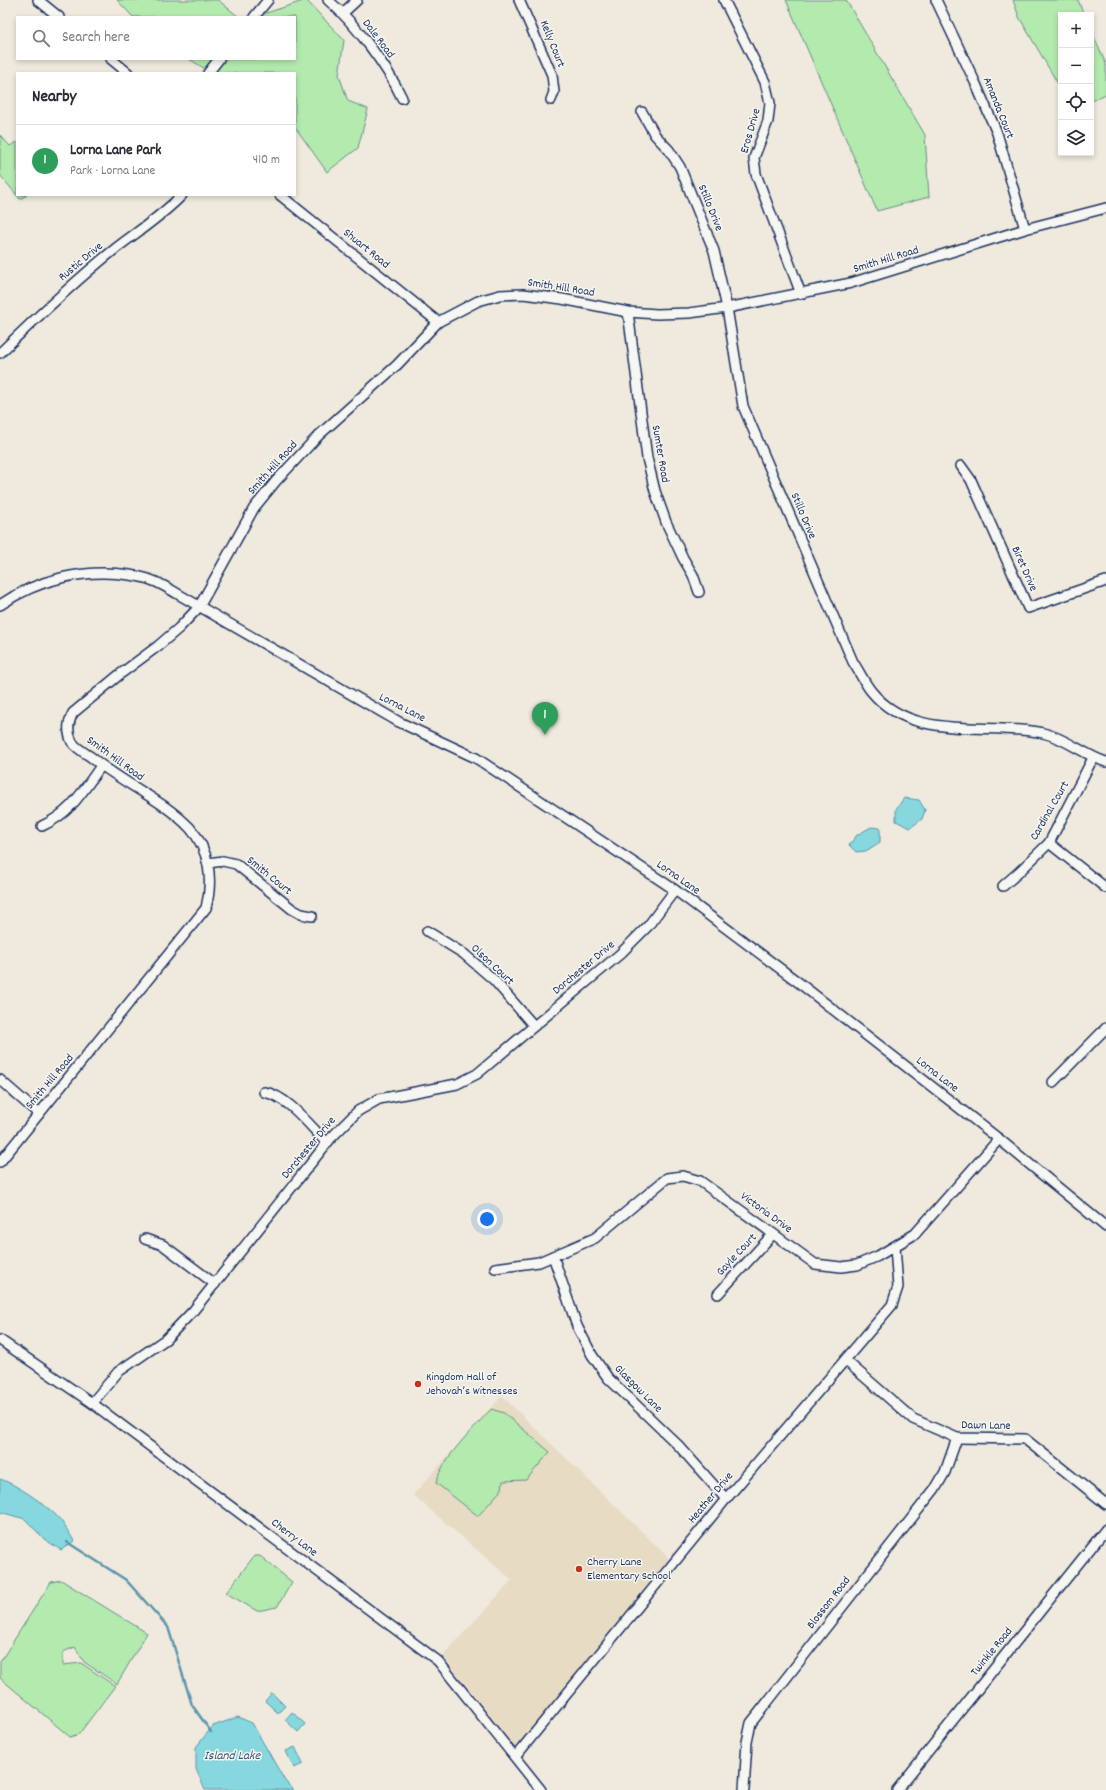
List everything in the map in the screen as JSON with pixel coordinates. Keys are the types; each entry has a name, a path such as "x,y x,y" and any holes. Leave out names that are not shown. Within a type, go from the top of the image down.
{"street":[{"path":"38,0 58,16"},
{"path":"255,16 268,0"},
{"name":"Dale Road","path":"328,0 343,13 394,80 402,98"},
{"path":"343,13 357,0"},
{"name":"Kelly Court","path":"519,0 552,75 554,92 551,100"},
{"name":"Eros Drive","path":"724,0 765,82 770,103 768,121 754,158 756,174 801,294"},
{"name":"Amanda Court","path":"936,0 975,82 997,134 1025,229"},
{"path":"112,60 127,72"},
{"path":"209,72 219,60"},
{"name":"Stillo Drive","path":"642,112 655,135 669,150 680,167 714,251 727,308 743,406 853,662 871,691 891,710 926,724 1043,733 1062,740 1092,758 1106,762"},
{"name":"Rustic Drive","path":"0,353 59,296 116,248 166,212 181,196"},
{"name":"Shuart Road","path":"281,196 438,322"},
{"name":"Smith Hill Road","path":"0,1162 101,1040 206,908 210,893 208,862 201,844 190,829 173,813 101,766 73,743 69,734 68,722 73,713 119,675 158,646 179,628 199,607 254,508 276,481 318,436 397,365 438,322 478,301 500,295 523,294 562,299 628,312 656,314 727,308 851,283 1025,229 1106,208"},
{"name":"Sumter Road","path":"628,312 647,458 655,491 666,522 682,558 693,575 699,592"},
{"name":"Biret Drive","path":"961,466 971,480 1028,608 1106,581"},
{"name":"Lorna Lane","path":"0,605 32,586 59,578 93,573 122,574 148,578 399,722 476,758 675,890 798,982 999,1139 1106,1226"},
{"name":"Cardinal Court","path":"1003,886 1049,843 1092,758"},
{"path":"42,826 58,819 66,812 101,766"},
{"path":"1049,843 1106,888"},
{"name":"Smith Court","path":"208,862 223,861 236,864 292,909 301,914 312,916"},
{"name":"Dorchester Drive","path":"92,1403 118,1372 166,1339 193,1312 327,1143 358,1111 379,1099 456,1084 477,1074 620,954 648,926 675,890"},
{"name":"Olson Court","path":"427,931 474,962 494,980 534,1026"},
{"path":"1052,1082 1106,1028"},
{"path":"0,1080 39,1114"},
{"path":"264,1092 273,1094 283,1099 327,1143"},
{"name":"Victoria Drive","path":"495,1268 539,1262 595,1238 667,1178 683,1176 700,1181 815,1264 841,1267 857,1264 895,1247 914,1234 999,1139"},
{"name":"Gayle Court","path":"718,1294 773,1234"},
{"path":"145,1238 163,1245 215,1284"},
{"name":"Heather Drive","path":"516,1756 726,1499 892,1305 898,1287 895,1247"},
{"name":"Glasgow Lane","path":"553,1256 578,1326 592,1354 608,1378 679,1446 726,1499"},
{"name":"Cherry Lane","path":"0,1340 92,1403 438,1661 516,1756 541,1790"},
{"name":"Dawn Lane","path":"845,1360 913,1419 957,1438 1025,1439 1106,1504"},
{"name":"Blossom Road","path":"744,1790 745,1765 751,1723 937,1486 945,1472 957,1438"},
{"name":"Twinkle Road","path":"897,1790 1106,1529"}],"shaded area":[{"name":"Cherry Lane Elementary School","path":"502,1396 669,1558 516,1748 443,1656 512,1580 413,1495"}],"green space":[{"path":"117,0 218,0 238,16 132,16"},
{"path":"306,0 344,40 339,75 348,101 368,109 358,148 327,172 296,128 296,72 210,72 191,60 296,60 296,16 257,16"},
{"path":"786,0 846,0 925,135 929,197 877,211"},
{"path":"1013,0 1078,0 1083,12 1058,12 1058,84 1019,17"},
{"path":"1094,37 1106,64 1106,94 1094,100"},
{"path":"0,135 10,146 16,143 16,194 0,175"},
{"path":"18,196 25,196 20,199"},
{"path":"491,1409 504,1413 550,1452 526,1480 503,1481 502,1489 478,1516 436,1483 439,1473 451,1454"},
{"path":"254,1556 260,1556 292,1582 277,1607 257,1611 226,1593"},
{"path":"61,1580 147,1633 117,1684 84,1662 75,1647 63,1652 63,1665 81,1663 115,1686 79,1734 70,1737 0,1678 0,1662 51,1582"}],"water":[{"path":"904,798 919,800 925,810 922,819 910,828 896,821 896,809"},
{"path":"871,827 880,828 880,842 866,851 856,852 849,845 857,835"},
{"path":"0,1479 24,1491 50,1510 62,1522 74,1541 61,1550 44,1539 25,1519 0,1512"},
{"path":"272,1693 285,1706 278,1713 265,1701"},
{"path":"292,1712 305,1724 298,1732 285,1720"},
{"name":"Island Lake","path":"238,1717 252,1723 285,1781 294,1790 205,1790 196,1769 196,1747 213,1726"},
{"path":"295,1747 303,1764 294,1768 286,1751"}],"waterway":[{"path":"67,1542 126,1580 168,1627 192,1705 211,1732"}],"place":[{"name":"Lorna Lane Park","path":"545,735"},
{"name":"Kingdom Hall of Jehovah’s Witnesses","path":"418,1384"},
{"name":"Cherry Lane Elementary School","path":"579,1569"}]}
